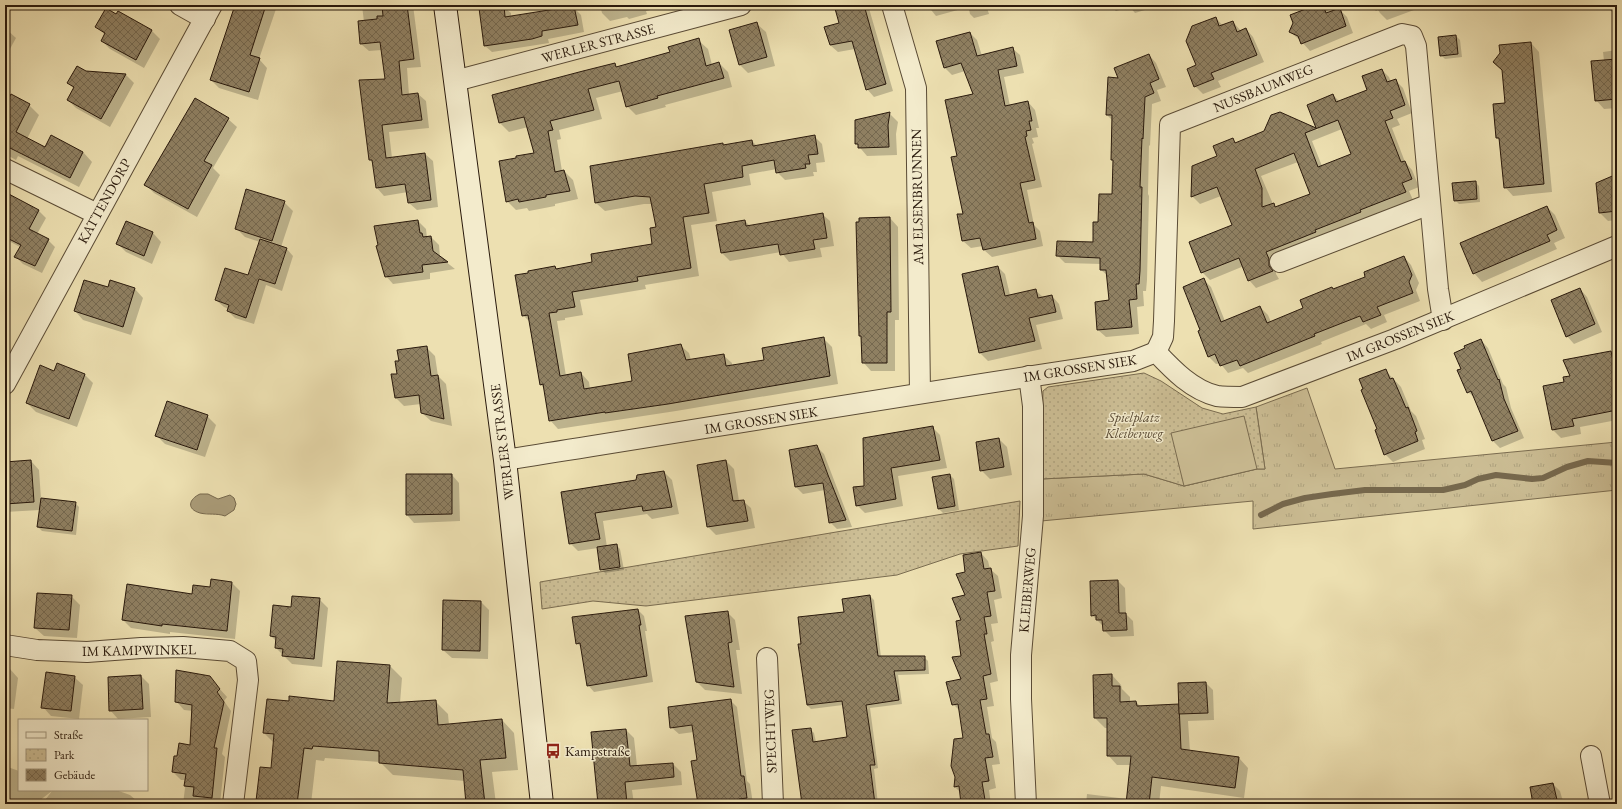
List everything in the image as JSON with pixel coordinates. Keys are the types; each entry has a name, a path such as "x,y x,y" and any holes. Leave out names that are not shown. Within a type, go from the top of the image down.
{"main road":[{"name":"WERLER STRASSE","path":"445,5 505,460 542,804"}],"street":[{"name":"KATTENDORP","path":"5,384 208,12 180,5"},
{"name":"WERLER STRASSE","path":"455,81 741,5"},
{"name":"AM ELSENBRUNNEN","path":"892,5 916,88 920,393"},
{"name":"NUSSBAUMWEG","path":"1156,352 1163,337 1164,321 1170,124 1402,34 1412,36 1416,46 1438,289 1443,320"},
{"path":"5,169 97,214"},
{"path":"1280,262 1430,204"},
{"name":"IM GROSSEN SIEK","path":"505,460 756,421 920,393 1133,361 1156,352 1174,370 1196,387 1218,396 1242,397 1443,320 1617,246"},
{"name":"KLEIBERWEG","path":"1026,804 1021,699 1022,655 1032,516 1033,406 1029,376"},
{"name":"IM KAMPWINKEL","path":"5,645 37,650 87,652 183,647 230,651 246,660 248,680 233,804"},
{"name":"SPECHTWEG","path":"767,658 773,804"},
{"path":"1591,756 1600,804"}],"green space":[{"name":"Spielplatz Kleiberweg","path":"1144,373 1161,381 1202,408 1223,414 1256,407 1265,469 1256,469 1184,486 1144,474 1041,479 1043,391 1048,387"},
{"path":"1307,388 1335,469 1617,442 1617,490 1253,529 1253,501 1041,521 1041,479 1144,474 1184,486 1257,469 1265,469 1256,407"},
{"path":"1244,416 1257,469 1184,486 1171,433"},
{"path":"1020,501 1018,546 960,554 897,575 646,606 593,601 542,609 540,582"}],"shaded area":[{"path":"200,494 208,494 218,499 230,495 234,498 236,504 234,510 225,516 200,513 191,507 191,501"}],"building":[{"path":"235,5 266,5 250,55 260,58 249,92 210,80"},
{"path":"382,5 407,5 414,59 399,61 402,95 418,93 422,120 382,125 386,158 425,153 431,200 408,203 405,184 376,188 372,160 369,160 359,80 385,79 380,42 360,44 358,21 377,19 377,16 383,16"},
{"path":"504,5 505,17 574,6 578,25 542,31 542,36 532,39 484,46 479,8"},
{"path":"834,5 864,5 886,84 866,90 852,41 830,45 824,27 839,23"},
{"path":"1316,5 1323,5 1326,13 1340,8 1346,26 1301,44 1298,36 1289,32 1293,23 1290,15"},
{"path":"106,8 116,14 118,11 152,30 136,60 101,41 105,33 95,27"},
{"path":"1216,17 1219,26 1233,21 1237,32 1246,28 1257,55 1211,73 1214,79 1194,87 1187,69 1196,65 1186,41 1192,26"},
{"path":"757,22 767,57 739,65 729,30"},
{"path":"970,32 977,56 1013,47 1017,66 998,70 1005,106 1028,101 1032,121 1029,121 1031,130 1026,131 1027,136 1025,137 1035,180 1020,183 1029,223 1033,222 1036,239 983,250 980,238 962,241 957,214 963,214 951,157 957,156 945,100 973,94 961,63 944,68 936,41"},
{"path":"1456,35 1458,54 1440,56 1438,37"},
{"path":"699,38 706,66 719,62 724,78 657,96 658,98 626,107 619,81 588,89 594,110 550,121 553,130 548,131 555,172 564,170 570,191 519,202 518,199 506,202 499,161 534,153 524,117 499,123 492,95 615,63 616,67 670,52 668,47"},
{"path":"1531,42 1544,184 1504,188 1499,138 1496,138 1493,104 1505,103 1502,70 1493,62 1500,53 1499,45"},
{"path":"1149,54 1159,79 1150,83 1154,93 1145,97 1140,187 1142,187 1140,271 1139,284 1136,284 1137,299 1129,300 1132,327 1097,330 1095,302 1109,300 1106,270 1100,270 1100,258 1056,256 1057,241 1093,242 1093,222 1098,222 1099,194 1112,194 1112,115 1106,115 1108,77 1118,78 1114,68"},
{"path":"1617,59 1617,99 1595,101 1591,61"},
{"path":"77,66 86,71 126,74 101,119 67,100 74,87 67,83"},
{"path":"1382,69 1387,82 1396,79 1405,105 1390,111 1393,118 1385,121 1401,162 1405,161 1412,179 1402,183 1406,192 1360,210 1361,212 1315,230 1316,232 1266,252 1269,259 1269,266 1273,271 1248,281 1239,258 1201,273 1189,242 1232,225 1217,187 1191,197 1192,166 1217,156 1213,146 1233,138 1235,143 1264,131 1271,115 1280,112 1316,128 1307,105 1333,94 1336,102 1367,90 1362,76","holes":["1338,120 1351,154 1318,167 1305,133","1294,153 1310,194 1275,207 1274,203 1262,207 1262,188 1255,169"]},
{"path":"11,94 30,104 16,132 45,147 51,135 83,152 70,178 8,147 5,153 5,105"},
{"path":"195,98 229,118 204,161 212,165 188,209 144,185"},
{"path":"890,112 888,125 889,147 858,148 858,144 855,144 855,120"},
{"path":"815,135 818,154 808,155 810,164 805,164 806,168 776,173 774,160 742,166 743,177 704,184 709,213 683,217 691,268 637,277 638,281 572,292 575,307 549,313 560,376 581,372 584,389 632,381 628,354 681,344 686,360 724,354 726,366 764,360 762,348 824,337 830,376 668,404 549,421 543,384 540,385 528,315 522,316 515,275 555,266 556,269 592,262 591,254 652,244 650,228 656,227 650,197 635,196 595,203 590,166 723,143 723,145 752,140 753,146"},
{"path":"1617,174 1617,211 1599,213 1596,183"},
{"path":"1476,181 1477,199 1454,201 1452,183"},
{"path":"246,189 285,201 272,241 235,229"},
{"path":"5,192 39,210 29,229 49,239 35,266 14,257 21,245 5,237"},
{"path":"1547,206 1557,230 1547,235 1550,241 1473,274 1460,243"},
{"path":"823,213 827,238 813,240 815,249 780,255 778,244 721,253 716,225 745,220 746,226"},
{"path":"890,217 891,312 887,312 887,363 862,363 861,336 859,336 856,222 859,222 859,218"},
{"path":"418,220 420,233 422,233 423,237 431,236 433,251 448,262 422,265 423,272 385,277 376,246 378,245 374,226"},
{"path":"126,221 153,232 144,256 116,244"},
{"path":"260,239 287,248 275,284 259,279 246,318 227,311 229,305 215,300 225,268 248,275"},
{"path":"1404,256 1412,275 1409,282 1413,293 1377,307 1381,315 1363,322 1360,316 1240,366 1237,360 1220,366 1215,354 1208,357 1198,331 1200,330 1183,287 1204,278 1221,322 1260,306 1267,323 1303,308 1300,300 1332,287 1333,289 1365,277 1364,272"},
{"path":"998,266 1005,296 1036,289 1038,298 1052,295 1056,312 1029,318 1035,341 979,353 962,274"},
{"path":"84,280 108,287 110,280 135,288 123,327 74,311"},
{"path":"1580,288 1595,324 1566,337 1551,300"},
{"path":"1481,339 1498,380 1499,379 1504,399 1518,431 1492,441 1471,391 1467,393 1457,370 1461,369 1454,353 1465,348 1464,346"},
{"path":"427,346 431,376 438,375 444,419 421,413 419,395 395,398 391,374 397,374 395,361 399,361 397,350"},
{"path":"1611,351 1617,379 1617,410 1572,419 1574,426 1552,430 1543,386 1564,382 1563,377 1570,376 1563,360"},
{"path":"57,363 85,374 69,419 26,403 40,365 54,371"},
{"path":"1386,369 1390,379 1393,378 1406,408 1408,407 1417,431 1415,432 1418,441 1384,455 1375,430 1377,429 1361,390 1363,389 1359,379"},
{"path":"167,401 208,415 197,450 155,436"},
{"path":"933,426 940,460 891,468 896,499 856,506 853,487 864,486 863,438"},
{"path":"999,438 1004,467 980,471 976,442"},
{"path":"817,445 846,520 829,523 823,483 795,487 789,450"},
{"path":"31,460 34,502 5,504 5,462"},
{"path":"726,460 733,501 744,500 748,521 707,527 697,465"},
{"path":"664,471 672,507 643,511 642,506 595,513 600,539 569,544 561,492 636,480 637,475"},
{"path":"406,474 452,474 452,514 406,515"},
{"path":"950,474 955,506 938,509 932,477"},
{"path":"41,498 76,502 72,531 37,527"},
{"path":"617,544 620,567 600,570 597,547"},
{"path":"981,552 984,569 991,568 995,591 987,592 991,616 984,617 987,634 984,634 991,674 983,676 987,699 980,700 986,734 989,734 993,757 985,758 989,781 982,782 985,800 981,800 982,804 961,804 959,786 954,787 955,777 951,766 954,739 963,738 958,704 952,705 946,682 961,679 952,657 961,656 956,621 961,620 952,598 965,595 956,574 965,572 963,555"},
{"path":"211,579 232,582 227,631 162,624 162,626 122,620 127,584 192,594 193,585 210,587"},
{"path":"1118,580 1119,613 1126,613 1127,630 1103,631 1102,620 1096,620 1096,615 1091,616 1090,581"},
{"path":"37,593 72,595 69,630 34,628"},
{"path":"870,595 878,656 925,656 925,670 894,671 899,700 866,705 875,765 870,765 875,804 802,804 792,730 811,728 813,742 847,737 842,701 807,705 798,644 801,644 798,617 844,612 842,599"},
{"path":"292,596 320,598 314,659 282,656 283,649 275,648 276,637 270,636 273,605 291,607"},
{"path":"443,600 481,601 480,651 442,650"},
{"path":"638,609 647,676 587,686 580,643 576,644 572,617"},
{"path":"728,611 732,642 728,643 734,687 696,682 685,616"},
{"path":"337,661 390,665 387,703 436,700 438,725 502,719 506,758 480,760 485,804 466,804 463,770 379,763 379,751 313,746 312,749 304,748 297,804 256,801 260,767 271,768 274,734 263,733 267,699 289,701 289,696 334,701"},
{"path":"176,670 210,676 220,689 217,692 224,702 214,748 217,748 212,798 193,796 194,787 184,786 186,774 172,772 174,756 177,756 179,743 190,745 192,705 175,702"},
{"path":"46,672 75,676 71,711 41,708"},
{"path":"1112,674 1112,686 1120,686 1120,702 1136,701 1137,706 1179,704 1181,749 1239,757 1235,788 1152,777 1149,804 1126,804 1131,756 1107,756 1107,718 1094,718 1093,675"},
{"path":"141,675 143,709 109,711 108,677"},
{"path":"1206,682 1208,713 1179,714 1178,683"},
{"path":"731,699 741,776 744,776 747,798 739,799 739,804 698,804 691,761 697,760 692,725 670,728 668,707"},
{"path":"626,729 630,766 673,763 674,777 625,782 627,804 598,804 591,732"},
{"path":"1553,783 1558,804 1533,804 1530,787"}],"waterway":[{"path":"1261,515 1283,504 1305,498 1332,494 1365,490 1443,490 1496,475 1532,479 1543,478 1567,467 1588,461 1617,463"}],"place":[{"name":"Kampstraße","path":"553,751"}]}
